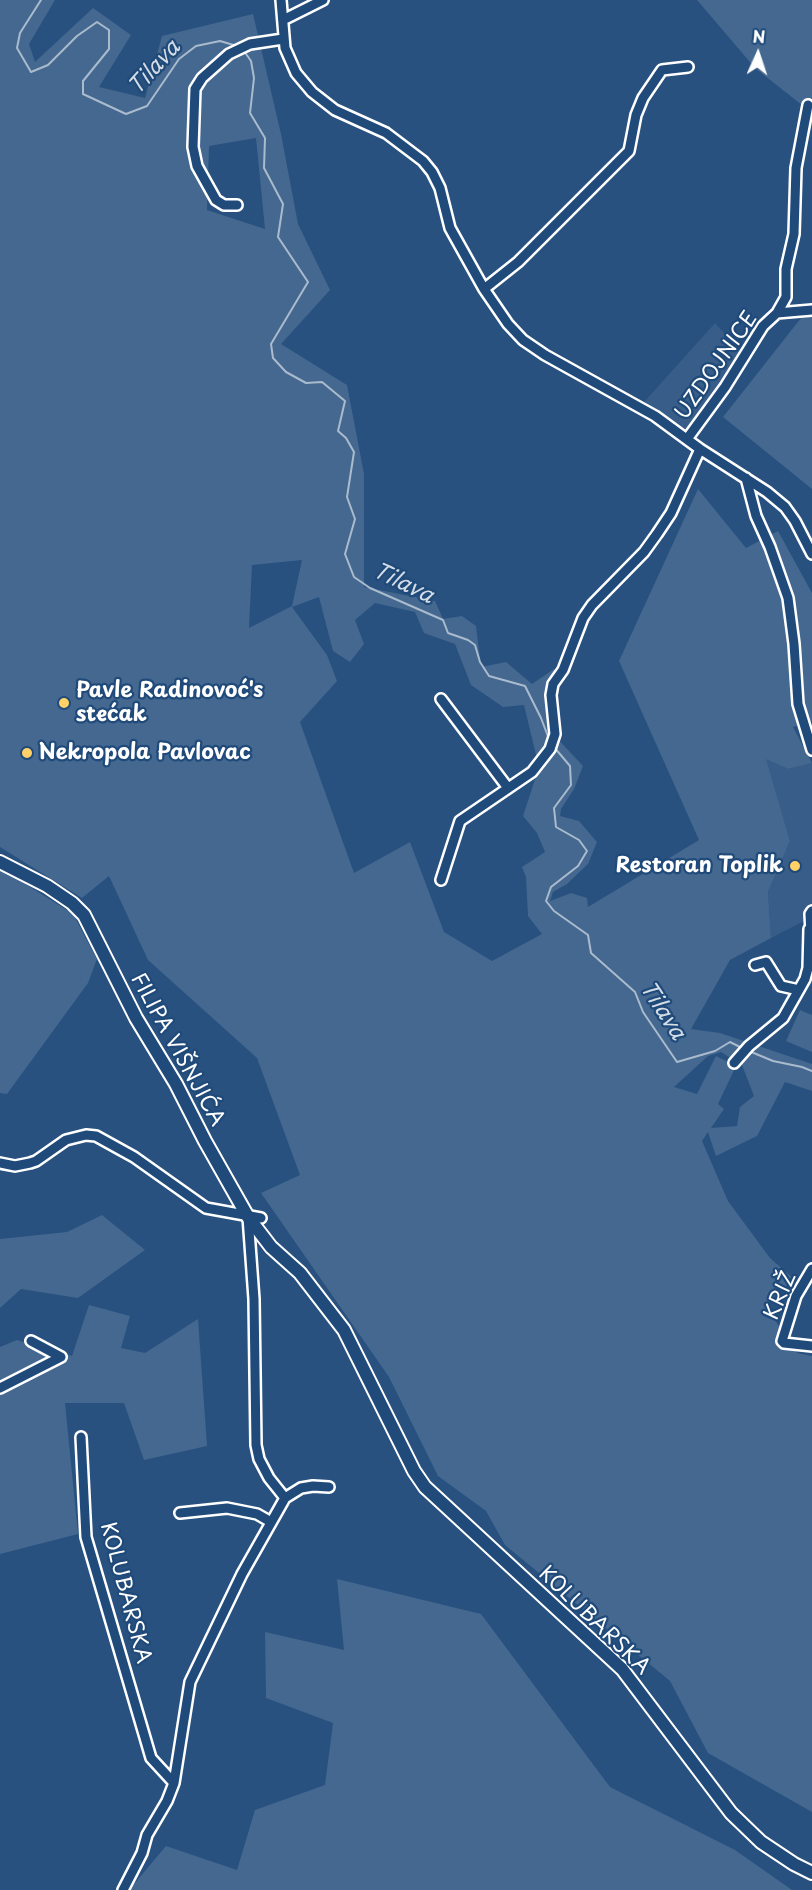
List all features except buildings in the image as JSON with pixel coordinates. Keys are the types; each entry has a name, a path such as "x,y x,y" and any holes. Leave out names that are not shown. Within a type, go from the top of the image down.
{"main road":[{"name":"FILIPA VIŠNJIĆA","path":"0,862 47,886 72,903 84,915 136,1018 176,1084 248,1217 271,1247 300,1273 344,1330 414,1471 436,1499"},
{"name":"KOLUBARSKA","path":"436,1499 622,1669 731,1813 761,1842 812,1873"}],"street":[{"path":"281,0 283,39 291,65 312,92 335,110 398,140 423,161 440,188 450,228 484,289 508,324 523,340 545,355 655,416 700,449 746,478 785,507 812,554"},
{"path":"283,20 323,0"},
{"path":"237,205 220,204 201,177 194,153 195,89 198,83 236,50 283,39"},
{"path":"484,289 518,262 629,151 636,116 643,98 662,70 688,67"},
{"path":"777,314 786,297 786,269 794,234 796,168 808,105"},
{"name":"UZDOJNICE","path":"687,439 725,387 763,326 777,314 812,310"},
{"path":"441,880 460,821 532,772 552,746 555,734 551,694 553,684 563,670 583,618 591,605 644,552 657,534 670,513 700,449"},
{"path":"746,478 756,516 788,598 798,704 808,728 812,750"},
{"path":"441,699 508,789"},
{"path":"734,1064 783,1018 799,990 808,968 812,911"},
{"path":"809,929 812,939"},
{"path":"755,965 765,962 782,986 799,990"},
{"path":"0,1163 15,1166 30,1163 66,1140 86,1135 96,1136 134,1157 206,1208 261,1218"},
{"path":"248,1217 254,1299 256,1445 259,1459 269,1478 285,1498"},
{"name":"KRIŽ","path":"812,1269 796,1296 782,1341 812,1346"},
{"path":"0,1388 61,1357 31,1341"},
{"name":"KOLUBARSKA","path":"81,1437 86,1537 152,1758 174,1783"},
{"path":"123,1890 142,1853 147,1835 167,1801 174,1783 190,1682 242,1574 285,1498 301,1488 329,1487"},
{"path":"180,1514 227,1509 257,1514 271,1522"}],"shaded area":[{"path":"0,0 55,0 29,44 35,62 93,8 131,35 99,87 145,98 162,36 253,14 281,134 298,224 330,290 281,344 347,385 364,474 364,587 435,601 443,619 462,616 476,626 481,667 506,662 532,684 554,669 554,735 583,766 574,789 561,809 560,816 579,821 597,842 588,864 567,884 553,892 550,901 571,893 587,898 588,907 699,840 619,661 698,489 746,548 778,531 812,593 812,721 793,727 812,763 788,769 766,759 790,841 768,892 771,938 730,960 691,1029 720,1033 812,1064 812,1091 785,1082 757,1136 716,1156 708,1132 702,1141 728,1201 770,1258 794,1279 765,1305 797,1353 812,1356 812,1812 708,1753 670,1681 505,1545 486,1511 438,1476 389,1377 261,1193 300,1175 257,1058 148,960 109,876 82,898 0,847","holes":["256,138 265,229 207,210 209,146","302,560 292,606 249,628 252,565","319,597 333,651 350,662 364,644 355,620 375,603 415,612 424,633 455,644 471,685 503,707 524,705 539,767 523,816 537,833 545,852 522,867 526,877 528,916 542,934 492,961 444,932 410,842 354,873 300,722 337,681 327,655 292,607","721,1052 742,1065 754,1096 740,1107 737,1126 711,1128 724,1109 718,1104 736,1066 716,1056 697,1094 674,1087 708,1056"]},
{"path":"697,0 812,0 812,113 755,68"},
{"path":"812,304 812,489 723,417"},
{"path":"715,323 742,353 687,430 644,402"},
{"name":"Restoran Toplik","path":"765,758 788,769 812,763 812,917 771,938 768,892 790,841"},
{"path":"0,868 73,914 97,959 88,983 7,1094 0,1093"},
{"path":"800,1010 812,1015 812,1052 786,1041"},
{"path":"102,1215 145,1250 78,1298 21,1289 0,1308 0,1239 67,1232"},
{"path":"89,1305 130,1316 121,1348 145,1353 198,1319 207,1446 144,1460 124,1403 65,1403 78,1534 0,1554 0,1347 17,1340 72,1356"},
{"path":"337,1579 481,1614 610,1787 735,1850 792,1890 129,1890 166,1846 237,1870 255,1810 325,1785 333,1723 266,1698 265,1632 344,1650"}],"waterway":[{"name":"Tilava","path":"41,0 20,33 17,48 31,72 48,65 77,36 97,22 109,30 109,49 83,81 83,94 126,114 147,106 179,59 196,46 220,41 237,46"},
{"name":"Tilava","path":"244,51 251,61 254,78 250,113 265,138 264,168 283,204 278,237 308,282 271,344 273,358 286,372 306,383 322,382 345,401 338,431 346,438 354,452 347,497 355,519 345,554 354,577 370,588 443,620 448,633 475,645 480,662 489,676 525,686 549,739"},
{"name":"Tilava","path":"554,747 570,766 571,785 554,808 556,827 579,840 587,851 578,866 551,887 546,901 554,911 588,935 591,953 635,992 643,1012 677,1062 715,1051 730,1042 744,1049"},
{"name":"Tilava","path":"749,1051 773,1061 812,1071"}],"place":[{"name":"Pavle Radinovoć's stećak","path":"64,703"},
{"name":"Nekropola Pavlovac","path":"27,753"},
{"name":"Restoran Toplik","path":"795,866"}]}
